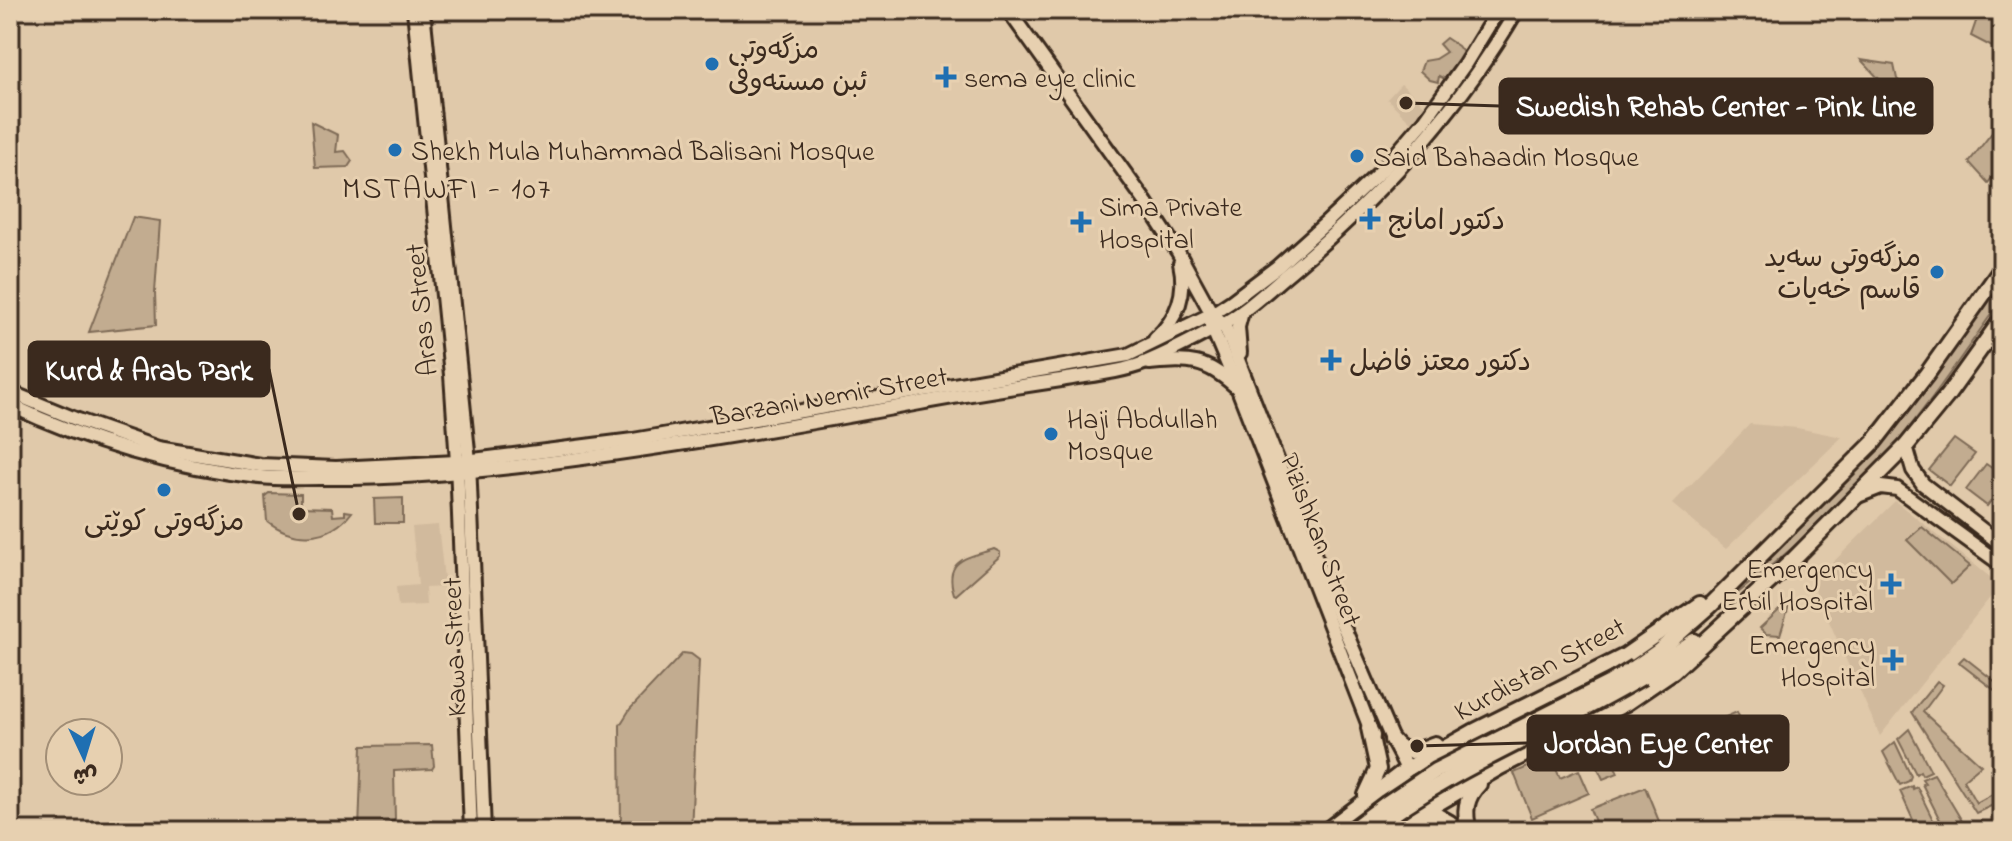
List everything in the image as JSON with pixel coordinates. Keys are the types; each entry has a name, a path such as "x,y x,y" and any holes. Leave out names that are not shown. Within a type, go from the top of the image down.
{"highway":[{"name":"Kurdistan Street","path":"1350,831 1435,771 1610,683 1639,672 1874,442 2002,268"},
{"name":"Kurdistan Street","path":"1389,831 1424,803 1468,786 1638,695 1673,671 1764,587 1906,446 1947,396 2002,319"},
{"name":"Kurdistan Street","path":"1331,827 1361,804 1387,775 1404,764 1625,656 1737,577"},
{"name":"Kurdistan Street","path":"1367,831 1461,770 1569,717 1639,672 1680,651 1764,587"},
{"path":"1392,740 1403,750 1418,751 1524,707"},
{"path":"1496,770 1477,766 1470,757 1469,744 1524,707"},
{"path":"1361,804 1378,772 1369,728"},
{"path":"1426,831 1424,803 1434,763 1450,744"},
{"path":"1389,831 1405,796 1404,764"},
{"path":"1404,764 1424,803 1452,828"},
{"path":"1469,831 1465,812 1468,799 1472,791 1496,770"},
{"path":"1387,775 1405,796 1424,803"},
{"path":"1331,827 1365,806 1405,796 1424,803"},
{"path":"1331,827 1344,819 1360,824 1367,831"},
{"path":"1426,831 1431,822 1438,819 1452,828"}],"main road":[{"name":"Aras Street","path":"414,10 463,467"},
{"name":"Aras Street","path":"423,10 463,467"},
{"name":"Pizishkan Street","path":"1008,10 1104,141 1178,252 1243,372 1335,607 1404,764"},
{"name":"Barzani Nemir Street","path":"10,405 131,451 253,476 364,479 684,433 1128,355 1212,314 1277,267 1383,169 1433,109 1498,10"},
{"name":"Barzani Nemir Street","path":"10,392 158,448 260,465 463,467 591,458 816,423 1142,364 1218,327 1325,243 1413,156 1480,71 1517,10"},
{"path":"1142,349 1170,324 1177,313 1183,288 1178,252"},
{"path":"1242,311 1238,327 1243,372"},
{"name":"Pizishkan Street","path":"1218,327 1238,389 1387,775"},
{"path":"1142,364 1203,363 1213,367 1238,389"},
{"path":"1906,446 1909,462 1923,484 1999,543"},
{"name":"Kawa Street","path":"463,467 470,636 484,831"},
{"path":"1858,496 1884,487 1897,489 2002,565"},
{"path":"1984,554 1980,546 1982,539 1999,543"},
{"name":"Kawa Street","path":"470,636 471,831"}],"shaded area":[{"path":"1980,10 2002,15 2002,52 1971,36"},
{"path":"1446,38 1464,54 1445,79 1439,76 1438,82 1430,80 1420,71 1424,61 1446,52 1439,44"},
{"path":"1861,60 1894,65 1897,79 1909,93 1900,101"},
{"path":"1401,84 1426,106 1413,124 1387,99"},
{"path":"2002,120 2002,165 1988,183 1969,162"},
{"path":"311,122 338,135 336,152 345,151 352,161 348,167 315,168"},
{"path":"133,217 160,221 156,325 89,332"},
{"path":"2002,280 2002,299 1926,406 1877,466 1815,528 1704,621 1868,459 1907,412"},
{"path":"1750,424 1797,428 1842,437 1726,549 1672,504"},
{"path":"1954,439 1975,454 1950,486 1929,470"},
{"path":"1986,464 2002,475 2002,487 1987,506 1966,490"},
{"path":"269,493 301,494 301,507 332,508 333,516 345,515 345,511 352,512 343,522 323,533 289,533 267,521 265,496"},
{"path":"403,498 403,523 375,523 374,499"},
{"name":"Emergency Hospital","path":"1895,501 2000,585 1880,736 1812,583"},
{"path":"438,525 445,587 425,588 426,605 398,606 396,587 418,585 412,527"},
{"path":"1922,527 1970,566 1951,584 1907,540"},
{"path":"994,549 1000,552 1000,556 954,594 951,582 955,567 967,558"},
{"path":"1791,599 1780,635 1766,634 1760,628"},
{"path":"683,653 699,660 691,831 621,831 620,725 630,709"},
{"path":"1964,657 2002,687 2002,696 1959,662"},
{"path":"1937,681 1943,685 1923,712 1981,765 1963,780 1976,803 2002,789 2002,801 1976,813 1912,712"},
{"path":"1737,712 1752,745 1722,759 1707,725"},
{"path":"1909,729 1931,771 1922,775 1920,771 1916,774 1898,739"},
{"path":"1615,733 1620,748 1610,755 1618,773 1603,779 1589,749"},
{"path":"1895,742 1911,776 1909,781 1900,785 1883,752"},
{"path":"432,745 432,769 394,771 395,820 376,831 359,831 362,746"},
{"path":"1569,749 1572,756 1554,764 1560,778 1579,770 1589,793 1532,818 1514,773"},
{"path":"1934,774 1962,821 1944,828 1922,784 1925,783 1922,779"},
{"path":"1912,786 1913,789 1917,787 1938,830 1918,831 1900,791"},
{"path":"1645,787 1663,831 1591,831 1590,827 1596,824 1590,809"}],"place":[{"name":"مزگەوتی ئبن مستەوفی","path":"712,64"},
{"name":"sema eye clinic","path":"946,77"},
{"name":"Swedish Rehab Center - Pink Line","path":"1406,103"},
{"name":"Shekh Mula Muhammad Balisani Mosque","path":"395,150"},
{"name":"Said Bahaadin Mosque","path":"1357,156"},
{"name":"دكتور امانج","path":"1370,219"},
{"name":"Sima Private Hospital","path":"1081,222"},
{"name":"مزگەوتی سەید قاسم خەیات","path":"1937,272"},
{"name":"دكتور معتز فاضل","path":"1331,360"},
{"name":"Haji Abdullah Mosque","path":"1051,434"},
{"name":"مزگەوتی کوێتی","path":"164,490"},
{"name":"Kurd & Arab Park","path":"299,514"},
{"name":"Emergency Erbil Hospital","path":"1891,584"},
{"name":"Emergency Hospital","path":"1893,660"},
{"name":"Jordan Eye Center","path":"1417,746"}],"district":[{"name":"MSTAWFI - 107","path":"447,188"}]}
